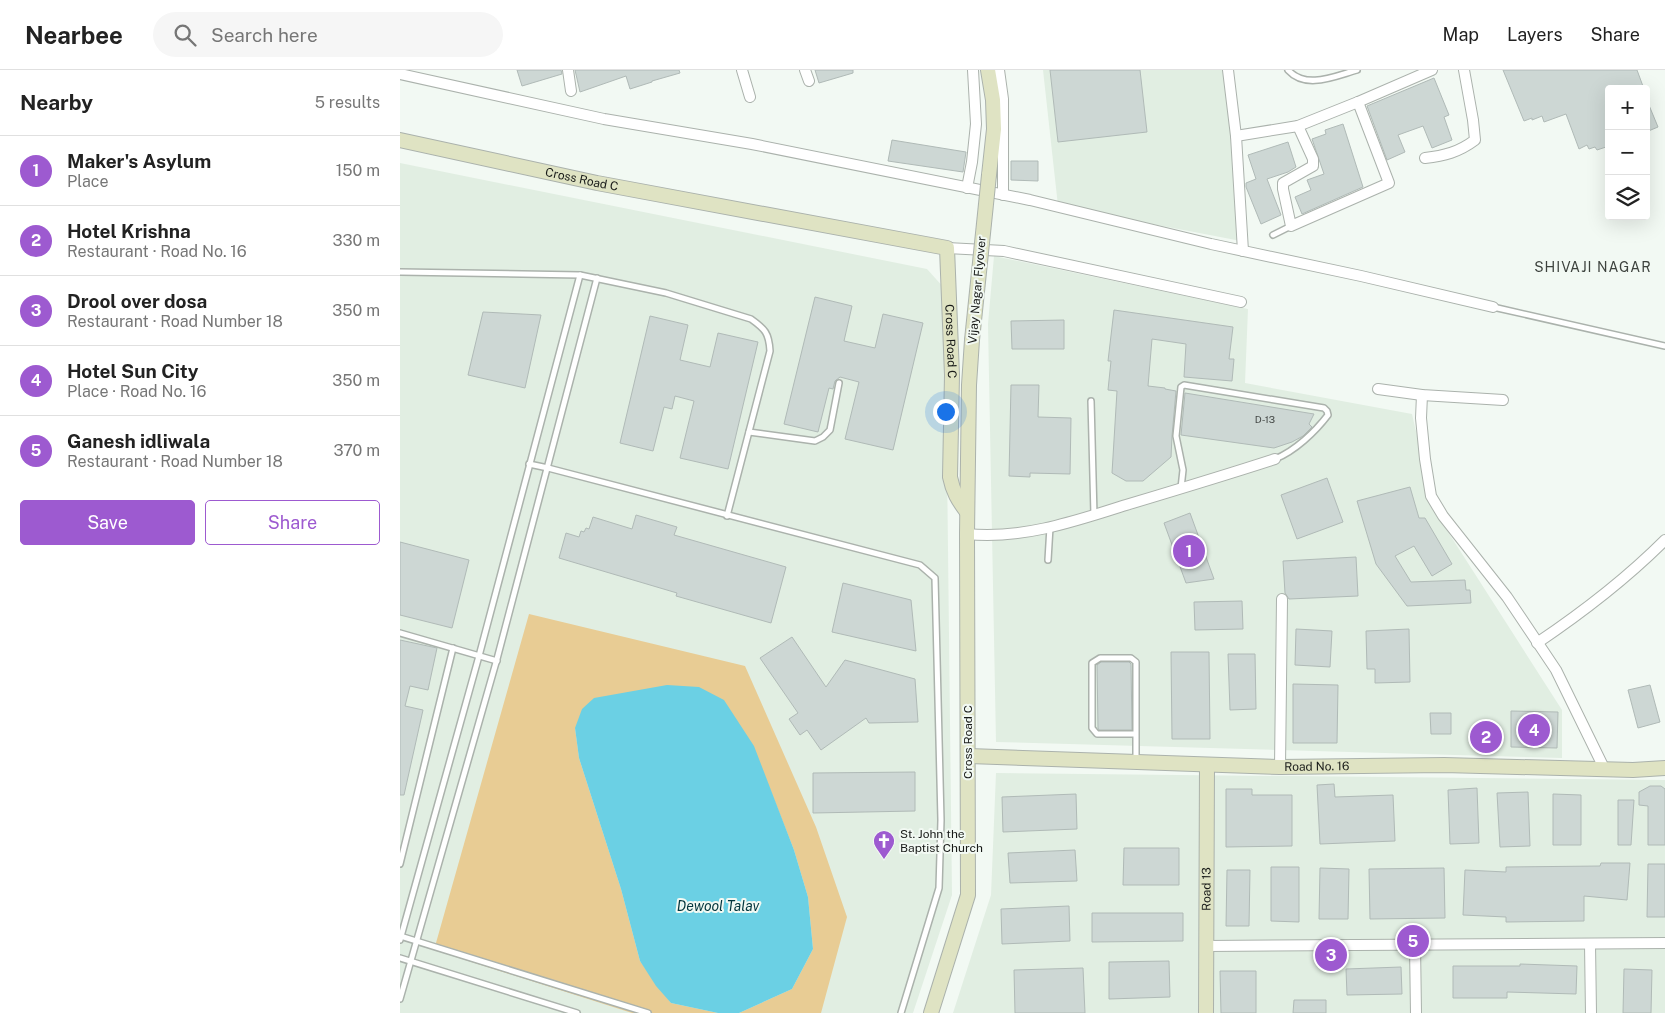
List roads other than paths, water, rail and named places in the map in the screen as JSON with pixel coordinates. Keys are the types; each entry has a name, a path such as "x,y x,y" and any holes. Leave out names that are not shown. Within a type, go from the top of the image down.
{"street":[{"path":"568,70 571,91"},
{"path":"742,70 750,97"},
{"path":"805,70 809,81"},
{"path":"967,188 976,124 973,70"},
{"name":"Vijay Nagar Flyover","path":"967,512 970,376 994,129 993,100 988,70"},
{"path":"999,70 1004,99 1003,195"},
{"path":"1228,70 1236,136 1243,251"},
{"path":"1236,136 1298,126 1432,70"},
{"path":"1424,158 1446,156 1463,149 1475,140 1464,70"},
{"path":"400,74 604,119 752,144 1030,200 1243,251 1493,307"},
{"path":"1298,126 1313,159 1313,166 1283,183 1282,189 1291,226 1389,183 1358,102"},
{"name":"Cross Road C","path":"400,140 597,183 947,248 952,376 950,477 955,497 967,512 968,895 931,1013"},
{"path":"947,248 1004,251 1242,302"},
{"path":"1378,389 1422,395 1503,400"},
{"path":"1422,395 1420,418 1424,459 1431,496 1443,516 1507,597 1556,670 1605,770"},
{"path":"967,534 984,536 1023,533 1094,515 1275,459"},
{"path":"1537,643 1582,612 1632,572 1664,540"},
{"path":"1280,767 1282,599"},
{"name":"Road No. 16","path":"968,756 1280,767 1444,765 1605,770 1665,768"},
{"name":"Road 13","path":"1206,765 1206,1013"},
{"path":"1206,946 1665,943"},
{"path":"1590,944 1591,1013"},
{"path":"1415,945 1416,1013"}],"lane":[{"path":"1288,70 1292,75 1303,81 1322,80 1357,70"},
{"path":"1273,235 1291,226"},
{"path":"400,272 580,275 666,293 751,319 762,327 769,337 770,351 727,516"},
{"path":"580,275 479,656 400,938 648,1013"},
{"path":"400,999 497,661 597,278"},
{"path":"1493,307 1665,346"},
{"path":"749,432 815,441 823,437 830,430 839,383"},
{"path":"1181,489 1183,470 1176,436 1181,387 1184,385 1324,408 1327,411 1328,415 1320,426 1285,455 1275,459"},
{"path":"1092,401 1094,515"},
{"path":"529,464 920,565 935,578 941,820 939,888 901,1013"},
{"path":"1048,560 1050,526"},
{"path":"400,633 497,661"},
{"path":"400,864 453,648"},
{"path":"1136,734 1097,734 1094,732 1092,728 1092,663 1095,660 1100,658 1131,658 1136,662 1136,734 1136,762"},
{"path":"400,958 577,1013"}],"water":[{"name":"Dewool Talav","path":"667,685 699,687 724,700 754,746 794,850 808,897 813,949 792,989 739,1013 718,1013 671,1003 656,986 640,961 621,889 579,758 575,728 582,709 594,698"}],"place":[{"name":"Maker's Asylum","path":"1189,551"},
{"name":"Hotel Sun City","path":"1534,730"},
{"name":"Hotel Krishna","path":"1486,737"},
{"name":"St. John the Baptist Church","path":"884,860"},
{"name":"Ganesh idliwala","path":"1413,941"},
{"name":"Drool over dosa","path":"1331,955"}],"district":[{"name":"SHIVAJI NAGAR","path":"1593,267"}]}
